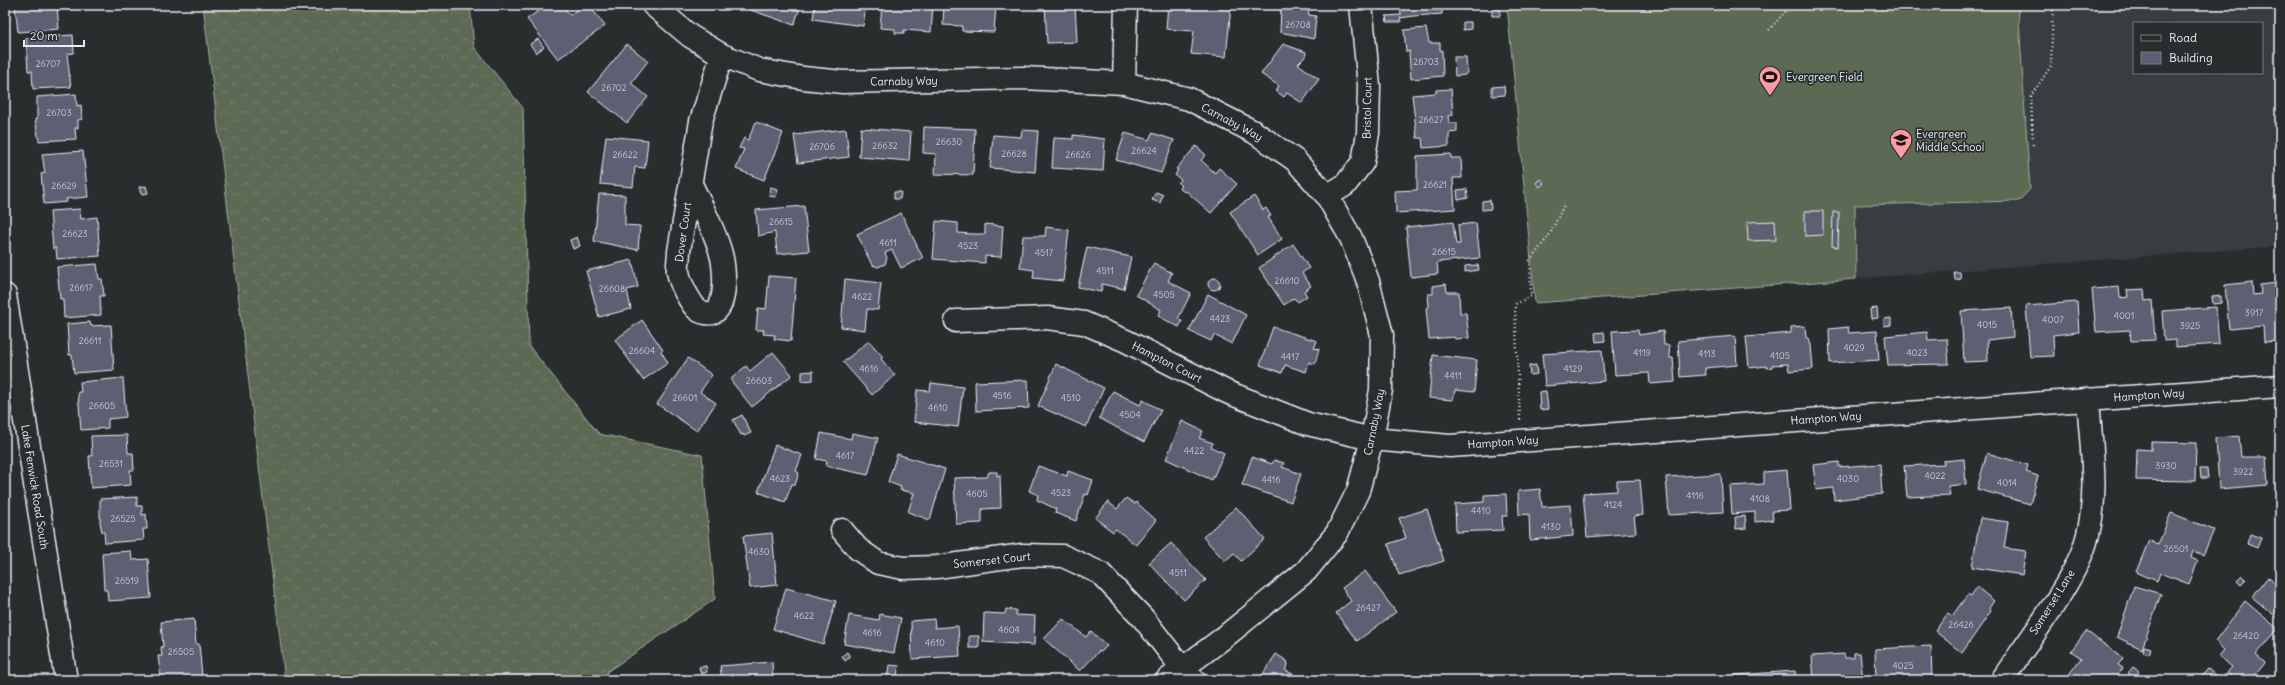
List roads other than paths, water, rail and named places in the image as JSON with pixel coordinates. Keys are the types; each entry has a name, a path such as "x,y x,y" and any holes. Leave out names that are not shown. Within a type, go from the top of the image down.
{"street":[{"name":"Carnaby Way","path":"653,5 690,36 722,55 759,70 803,78 844,82 1023,78 1124,82 1189,99 1254,132 1295,160 1328,196 1351,238 1365,274 1382,336 1381,390 1372,439 1358,491 1337,533 1306,571 1222,639 1181,676"},
{"path":"1124,82 1126,5"},
{"name":"Bristol Court","path":"1328,196 1345,185 1363,162 1368,133 1369,86 1360,5"},
{"name":"Dover Court","path":"691,184 722,255 723,297 720,307 714,313 709,314 700,312 694,307 684,291 678,272 679,251 701,122 722,55"},
{"name":"Lake Fenwick Road South","path":"5,295 66,680"},
{"name":"Hampton Court","path":"956,321 1047,318 1084,323 1126,341 1227,392 1308,424 1372,439"},
{"name":"Hampton Way","path":"1372,439 1450,446 2280,386"},
{"name":"Somerset Lane","path":"2002,680 2063,588 2085,545 2092,506 2094,476 2088,399"},
{"name":"Somerset Court","path":"842,530 858,550 878,562 903,568 937,567 1023,555 1063,556 1100,573 1143,618 1181,676"}],"place":[{"name":"Evergreen Field","path":"1770,96"},
{"name":"Evergreen Middle School","path":"1901,160"}]}
